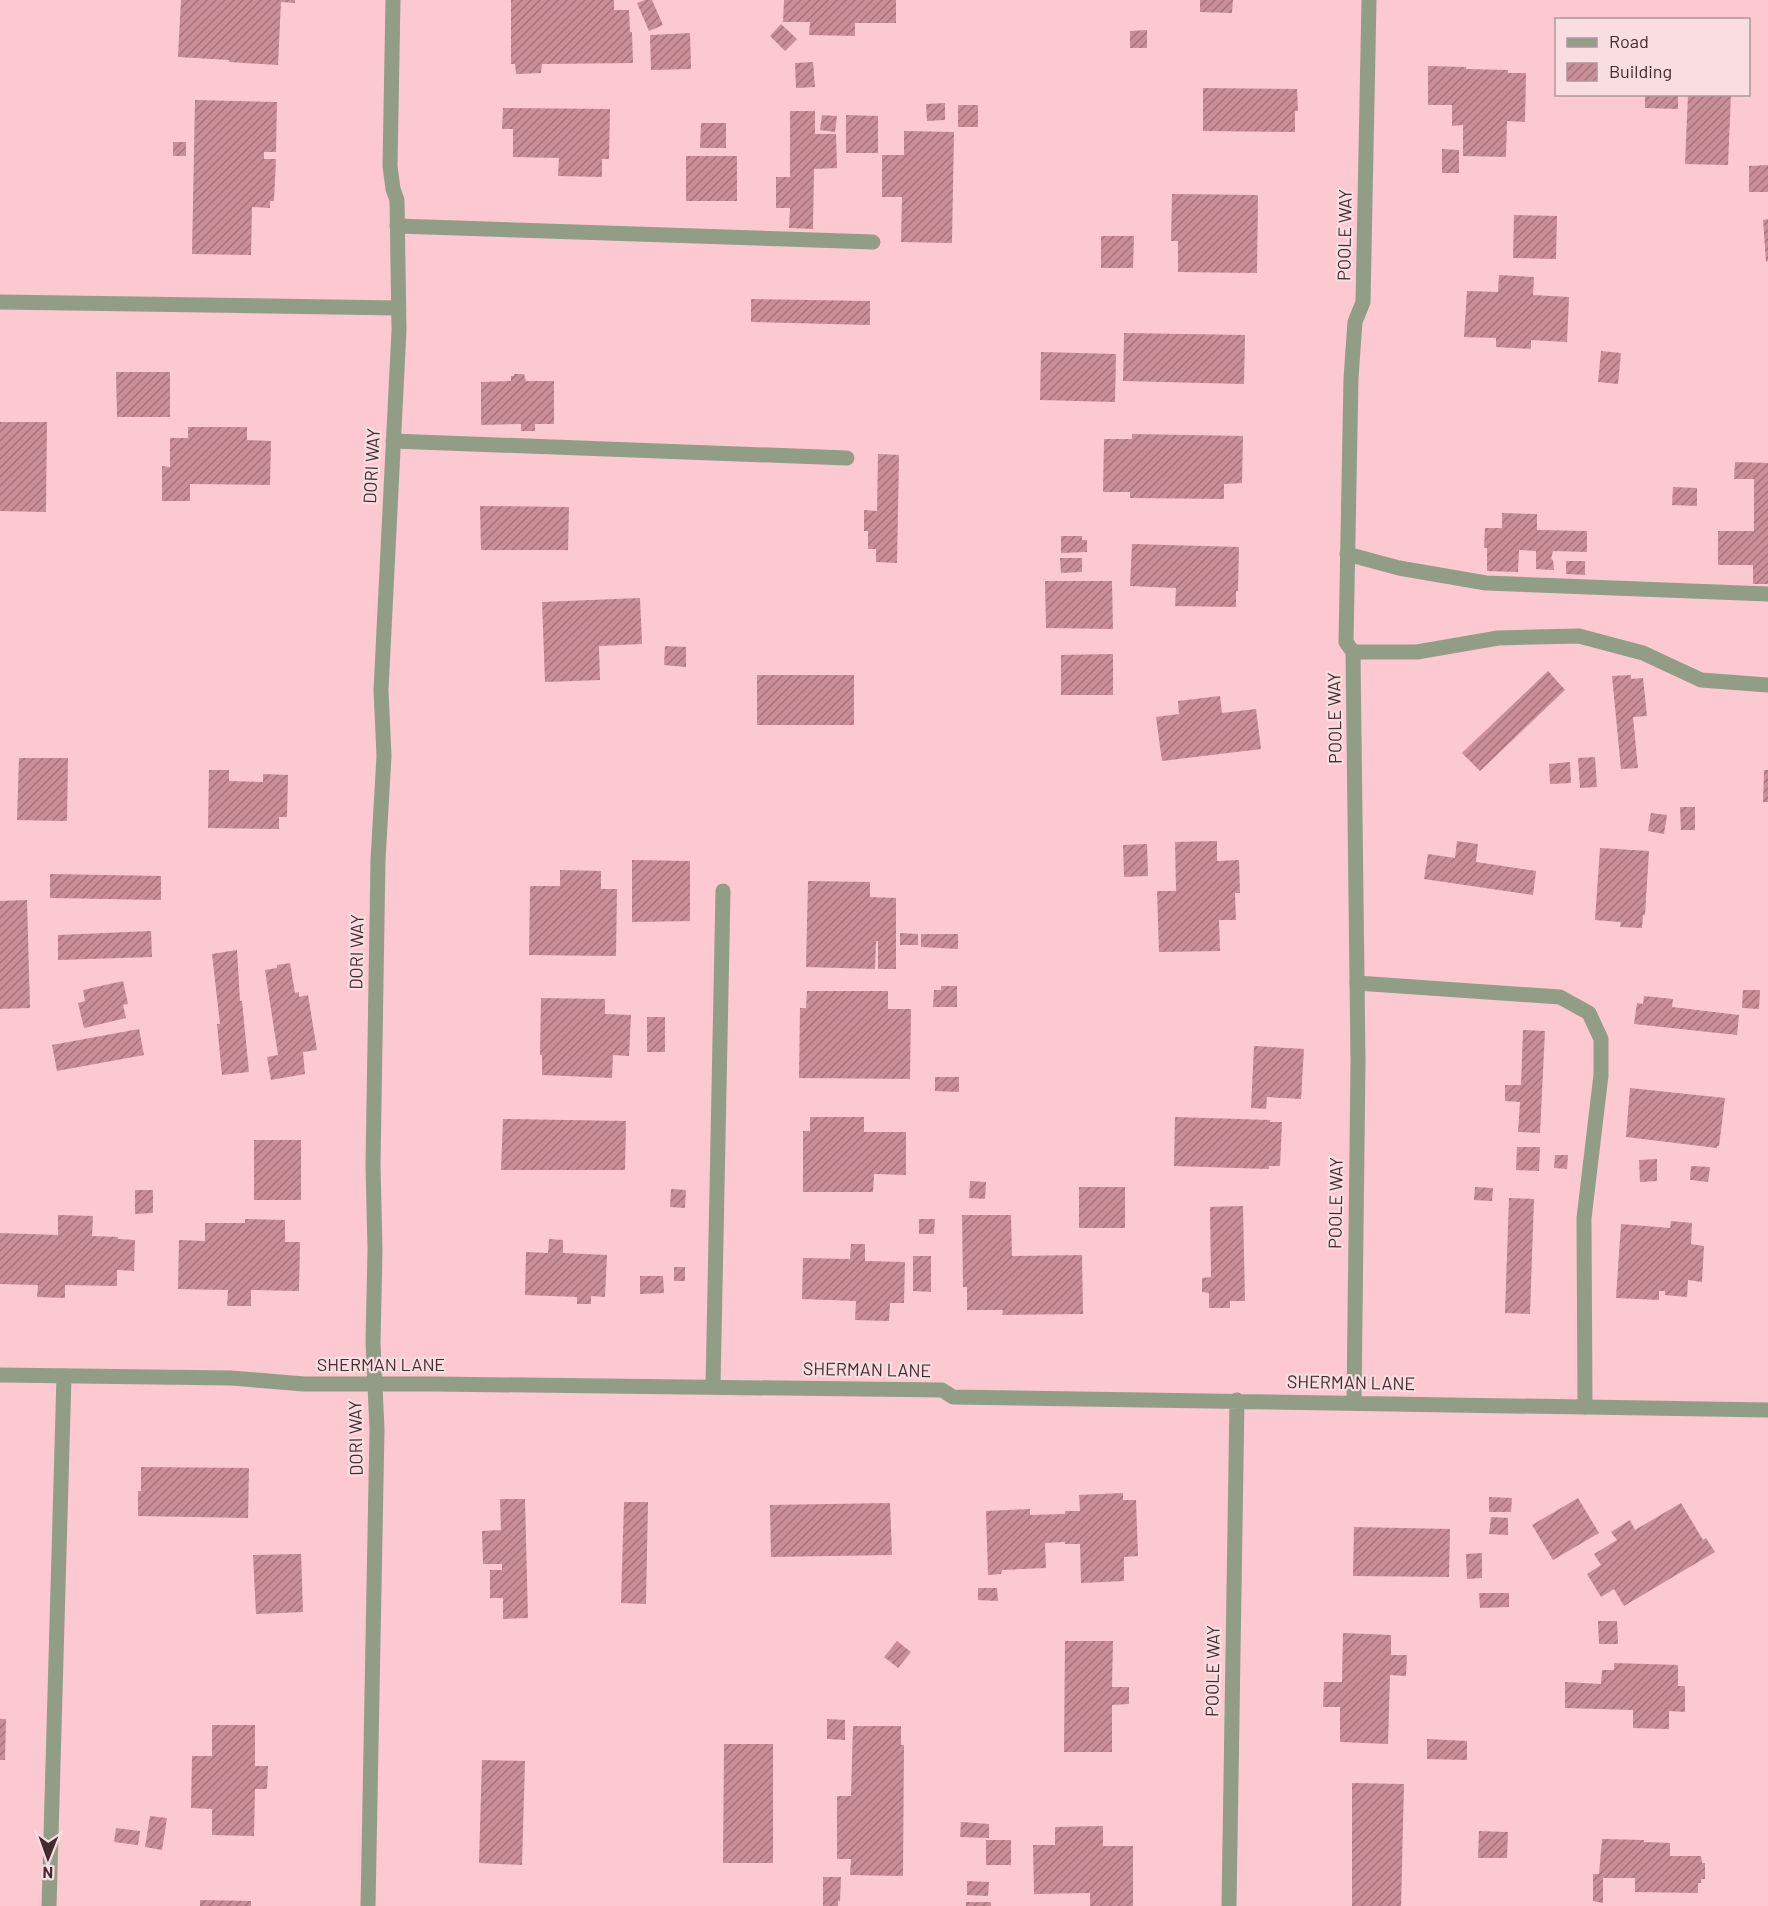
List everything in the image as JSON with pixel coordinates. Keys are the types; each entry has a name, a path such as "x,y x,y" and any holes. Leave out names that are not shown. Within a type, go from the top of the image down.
{"street":[{"name":"DORI WAY","path":"368,1906 377,1429 374,1384 373,1166 378,860 384,756 381,690 399,330 397,200 390,166 393,0"},
{"name":"POOLE WAY","path":"1354,1403 1358,1061 1353,652 1346,642 1351,378 1355,322 1364,302 1369,0"},
{"path":"397,226 873,242"},
{"path":"0,302 398,308"},
{"path":"393,441 847,458"},
{"path":"1347,554 1399,568 1486,583 1768,594"},
{"path":"1353,652 1417,652 1497,638 1579,636 1643,653 1701,680 1768,685"},
{"path":"713,1387 723,891"},
{"path":"1357,983 1560,997 1589,1013 1601,1039 1601,1075 1584,1218 1585,1407"},
{"name":"SHERMAN LANE","path":"0,1375 231,1378 304,1384 942,1390 953,1397 1768,1410"},
{"path":"49,1906 64,1376"},
{"name":"POOLE WAY","path":"1229,1906 1237,1400"}],"building":[{"path":"181,0 295,0 295,3 281,2 278,65 178,57"},
{"path":"511,0 614,0 614,10 629,10 633,63 542,64 541,73 516,74 515,64 511,64"},
{"path":"652,0 663,25 649,31 637,3"},
{"path":"784,0 896,0 896,23 855,23 855,36 809,35 810,22 783,22"},
{"path":"1200,0 1233,0 1232,13 1200,12"},
{"path":"781,24 797,39 785,51 770,36"},
{"path":"1147,30 1147,48 1130,48 1130,31"},
{"path":"690,33 691,69 651,70 650,35"},
{"path":"813,62 815,87 796,88 795,63"},
{"path":"1428,66 1526,73 1525,122 1507,121 1506,157 1463,156 1463,125 1452,126 1452,105 1428,105"},
{"path":"1203,88 1297,89 1298,111 1295,111 1295,132 1203,131"},
{"path":"1645,96 1678,96 1678,109 1645,108"},
{"path":"1688,96 1731,96 1728,165 1685,164"},
{"path":"195,100 277,102 276,152 264,152 264,159 276,159 274,201 270,201 270,208 252,207 251,255 192,254"},
{"path":"945,103 945,120 927,121 926,104"},
{"path":"958,105 978,105 978,127 958,127"},
{"path":"503,108 610,109 609,159 602,159 602,177 558,176 559,158 513,157 513,129 502,129"},
{"path":"790,111 815,111 815,134 836,134 837,168 814,169 813,229 789,228 790,208 776,208 776,177 790,177"},
{"path":"822,115 837,116 835,132 820,130"},
{"path":"846,115 878,116 878,153 846,153"},
{"path":"701,123 726,123 726,148 700,148"},
{"path":"904,131 954,132 952,243 901,242 902,197 882,197 882,155 904,155"},
{"path":"173,142 186,142 186,156 173,156"},
{"path":"1442,149 1459,150 1459,173 1442,173"},
{"path":"686,156 737,156 737,201 686,201"},
{"path":"1768,165 1768,192 1749,192 1749,166"},
{"path":"1172,194 1258,195 1257,273 1178,272 1178,241 1171,241"},
{"path":"1514,215 1557,216 1556,259 1513,258"},
{"path":"1768,219 1768,261 1766,262 1763,220"},
{"path":"1101,236 1134,236 1133,268 1101,268"},
{"path":"1499,275 1534,277 1533,295 1569,297 1567,342 1531,340 1531,349 1496,347 1496,338 1464,337 1467,291 1498,292"},
{"path":"751,299 870,301 870,325 751,322"},
{"path":"1124,333 1245,335 1244,384 1123,381"},
{"path":"1601,351 1621,353 1618,384 1598,382"},
{"path":"1041,352 1116,354 1115,402 1040,400"},
{"path":"116,372 170,372 170,417 117,417"},
{"path":"524,374 526,381 554,381 554,424 535,424 535,431 521,431 521,424 481,425 481,382 511,381 511,376"},
{"path":"0,422 47,422 46,512 0,511"},
{"path":"188,427 247,427 247,440 271,441 270,485 190,484 190,501 162,501 162,466 170,467 170,438 188,438"},
{"path":"1132,434 1243,436 1242,483 1224,484 1224,499 1130,498 1130,492 1103,492 1104,439 1132,439"},
{"path":"878,454 899,455 897,563 876,562 876,549 868,549 868,531 864,531 864,510 877,511"},
{"path":"1735,462 1768,463 1768,584 1753,584 1753,565 1718,565 1718,531 1754,531 1754,479 1734,479"},
{"path":"1673,487 1697,488 1697,506 1672,505"},
{"path":"480,506 569,507 568,550 481,550"},
{"path":"1502,513 1537,514 1537,530 1587,531 1587,552 1553,551 1551,559 1554,570 1536,569 1536,551 1519,550 1518,572 1487,571 1487,548 1484,548 1485,528 1502,528"},
{"path":"1061,536 1082,536 1082,540 1087,540 1087,552 1061,553"},
{"path":"1132,544 1239,547 1236,607 1175,606 1176,588 1130,586"},
{"path":"1060,558 1082,558 1082,572 1061,573"},
{"path":"1566,561 1585,561 1585,575 1566,574"},
{"path":"1045,581 1112,581 1113,629 1046,628"},
{"path":"640,598 642,644 599,646 600,680 545,682 542,602"},
{"path":"665,646 686,647 686,667 664,665"},
{"path":"1113,654 1113,695 1061,695 1061,655"},
{"path":"1548,671 1565,690 1480,771 1462,753"},
{"path":"757,675 854,675 854,725 757,725"},
{"path":"1631,675 1631,679 1643,678 1647,716 1633,717 1638,768 1621,769 1612,676"},
{"path":"1220,696 1222,713 1256,709 1261,749 1162,761 1156,717 1179,714 1178,701"},
{"path":"1595,757 1597,787 1580,788 1578,758"},
{"path":"19,758 68,758 67,821 17,820"},
{"path":"1570,762 1571,783 1550,784 1549,764"},
{"path":"209,770 229,770 229,781 263,782 263,774 288,775 287,817 279,817 279,829 208,828"},
{"path":"1764,770 1768,770 1768,802 1763,802"},
{"path":"1680,807 1695,807 1695,830 1681,830"},
{"path":"1651,813 1667,815 1664,834 1648,831"},
{"path":"1217,841 1217,861 1239,860 1240,893 1235,893 1236,920 1219,920 1220,951 1159,952 1157,891 1176,891 1175,842"},
{"path":"1457,841 1478,844 1476,862 1536,871 1533,895 1424,879 1428,854 1455,858"},
{"path":"1147,844 1148,876 1124,877 1123,845"},
{"path":"1600,848 1649,851 1645,915 1643,915 1642,928 1620,927 1621,922 1595,920"},
{"path":"632,860 690,861 690,921 632,922"},
{"path":"560,870 601,871 601,889 617,889 616,956 529,955 530,886 560,886"},
{"path":"50,874 161,876 161,900 50,898"},
{"path":"808,881 870,882 870,897 896,898 896,969 878,969 878,941 876,941 875,969 806,967"},
{"path":"27,900 30,1008 0,1009 0,901"},
{"path":"151,931 152,957 58,960 58,935"},
{"path":"900,933 918,934 918,945 900,945"},
{"path":"921,934 958,934 958,949 921,947"},
{"path":"237,950 240,1001 242,1001 249,1072 222,1075 217,1024 220,1024 212,954"},
{"path":"290,963 295,993 299,992 299,997 308,995 317,1050 303,1052 305,1074 271,1080 267,1057 278,1055 265,970"},
{"path":"123,981 128,1004 123,1005 126,1018 84,1028 78,1003 85,1001 83,990"},
{"path":"941,986 957,986 957,1007 933,1007 934,990 941,990"},
{"path":"1743,990 1760,990 1759,1009 1742,1008"},
{"path":"807,991 888,991 888,1009 911,1009 910,1079 799,1078 800,1008 806,1008"},
{"path":"1644,996 1673,999 1672,1007 1739,1015 1737,1035 1634,1024 1637,1003 1643,1004"},
{"path":"541,998 605,999 605,1014 631,1015 629,1056 613,1055 612,1078 542,1075"},
{"path":"647,1017 665,1017 665,1052 647,1052"},
{"path":"139,1029 144,1055 57,1071 52,1045"},
{"path":"1523,1030 1545,1031 1540,1133 1518,1132 1520,1102 1505,1101 1505,1085 1521,1085"},
{"path":"1254,1046 1304,1049 1301,1099 1267,1097 1266,1109 1251,1108"},
{"path":"935,1077 959,1077 959,1092 935,1091"},
{"path":"1630,1088 1725,1098 1719,1146 1717,1148 1626,1137"},
{"path":"810,1117 864,1117 864,1132 906,1132 906,1175 874,1174 873,1192 803,1192 803,1131 810,1131"},
{"path":"1175,1117 1282,1122 1280,1166 1269,1166 1269,1169 1174,1166"},
{"path":"503,1119 626,1121 625,1170 501,1170"},
{"path":"254,1140 301,1140 301,1200 254,1200"},
{"path":"1517,1147 1540,1147 1539,1171 1516,1170"},
{"path":"1555,1155 1568,1155 1567,1169 1554,1168"},
{"path":"1657,1159 1657,1181 1640,1182 1639,1160"},
{"path":"1691,1166 1710,1167 1708,1182 1690,1180"},
{"path":"970,1181 986,1182 985,1199 969,1198"},
{"path":"1079,1187 1125,1187 1125,1228 1079,1228"},
{"path":"1475,1187 1493,1188 1492,1201 1474,1200"},
{"path":"671,1189 686,1190 685,1208 670,1207"},
{"path":"135,1190 153,1190 153,1213 135,1214"},
{"path":"1509,1198 1534,1199 1530,1314 1505,1313"},
{"path":"1243,1206 1245,1301 1230,1301 1230,1308 1209,1308 1209,1293 1202,1292 1202,1278 1211,1277 1210,1207"},
{"path":"58,1215 93,1216 92,1236 135,1240 134,1271 117,1270 117,1286 65,1285 65,1298 37,1297 38,1285 0,1284 0,1233 58,1235"},
{"path":"962,1215 1011,1215 1012,1256 1082,1255 1083,1314 1002,1315 1003,1310 967,1310 967,1287 963,1287"},
{"path":"245,1219 285,1220 285,1242 300,1242 299,1291 251,1290 251,1306 227,1306 228,1290 178,1289 179,1240 205,1241 205,1223 245,1223"},
{"path":"919,1219 935,1219 934,1234 919,1234"},
{"path":"1671,1221 1692,1223 1691,1244 1704,1246 1702,1282 1688,1280 1687,1297 1665,1295 1665,1291 1659,1291 1659,1300 1616,1298 1621,1224 1670,1228"},
{"path":"549,1239 563,1240 563,1253 607,1255 605,1297 591,1296 591,1304 577,1304 577,1297 525,1295 526,1252 548,1253"},
{"path":"851,1244 865,1244 865,1261 905,1262 904,1303 890,1303 889,1321 855,1320 856,1301 802,1299 803,1258 850,1259"},
{"path":"913,1256 931,1256 931,1292 913,1291"},
{"path":"674,1267 685,1267 685,1281 674,1281"},
{"path":"640,1276 663,1276 664,1293 640,1294"},
{"path":"141,1467 249,1468 248,1518 138,1516"},
{"path":"1123,1493 1123,1500 1136,1500 1138,1556 1124,1557 1124,1581 1081,1583 1080,1544 1065,1544 1065,1542 1045,1543 1046,1568 1002,1570 1001,1574 988,1575 986,1511 1030,1509 1030,1515 1065,1514 1065,1511 1080,1511 1079,1495"},
{"path":"1489,1497 1512,1498 1511,1512 1489,1512"},
{"path":"1578,1498 1599,1533 1553,1560 1532,1525"},
{"path":"500,1499 525,1499 528,1618 503,1619 503,1598 490,1598 490,1570 502,1570 502,1564 483,1564 482,1531 501,1530"},
{"path":"624,1502 648,1502 646,1604 621,1603"},
{"path":"890,1503 892,1555 771,1557 770,1505"},
{"path":"1681,1503 1703,1540 1706,1538 1715,1552 1624,1606 1614,1589 1601,1597 1587,1574 1601,1565 1594,1554 1617,1540 1611,1532 1630,1520 1635,1530"},
{"path":"1491,1517 1508,1518 1508,1535 1489,1534"},
{"path":"1354,1527 1450,1529 1449,1577 1353,1576"},
{"path":"1482,1553 1482,1578 1467,1579 1466,1554"},
{"path":"301,1554 303,1612 256,1614 253,1555"},
{"path":"978,1588 997,1588 998,1601 978,1600"},
{"path":"1479,1593 1509,1593 1509,1607 1480,1608"},
{"path":"1598,1621 1617,1621 1618,1644 1599,1644"},
{"path":"1343,1633 1391,1635 1391,1655 1407,1655 1406,1676 1390,1675 1388,1744 1340,1742 1340,1707 1323,1707 1324,1682 1342,1682"},
{"path":"897,1641 911,1652 898,1668 884,1657"},
{"path":"1065,1641 1113,1641 1112,1687 1129,1687 1129,1704 1112,1705 1112,1752 1064,1752"},
{"path":"1614,1663 1678,1665 1678,1686 1685,1686 1685,1712 1669,1711 1669,1729 1633,1728 1633,1710 1565,1708 1565,1682 1601,1684 1602,1670 1614,1670"},
{"path":"0,1719 6,1719 5,1760 0,1760"},
{"path":"827,1719 845,1720 845,1740 827,1739"},
{"path":"212,1725 255,1725 255,1766 268,1766 267,1789 255,1789 254,1836 212,1835 212,1809 191,1808 192,1756 212,1756"},
{"path":"853,1726 901,1726 901,1745 904,1745 903,1876 850,1875 851,1859 837,1859 837,1796 851,1796"},
{"path":"1427,1739 1467,1741 1467,1760 1427,1759"},
{"path":"724,1744 773,1744 773,1863 723,1863"},
{"path":"482,1760 525,1761 522,1865 479,1863"},
{"path":"1352,1783 1404,1784 1401,1906 1352,1906"},
{"path":"150,1816 167,1818 162,1850 145,1847"},
{"path":"961,1822 989,1824 989,1838 960,1837"},
{"path":"1103,1826 1103,1846 1133,1846 1133,1906 1090,1906 1090,1893 1034,1894 1033,1845 1055,1845 1055,1827"},
{"path":"116,1828 140,1831 138,1845 114,1842"},
{"path":"1479,1831 1508,1832 1507,1858 1478,1858"},
{"path":"1602,1839 1670,1843 1670,1856 1701,1856 1702,1863 1705,1863 1705,1879 1701,1879 1701,1883 1698,1883 1698,1893 1635,1892 1635,1878 1603,1878 1603,1903 1593,1901 1593,1874 1599,1874"},
{"path":"986,1840 1011,1840 1011,1865 986,1865"},
{"path":"823,1877 841,1877 838,1906 823,1906"},
{"path":"967,1881 989,1882 988,1896 967,1895"},
{"path":"200,1900 251,1901 251,1906 200,1906"},
{"path":"966,1902 991,1902 991,1906 966,1906"}]}
